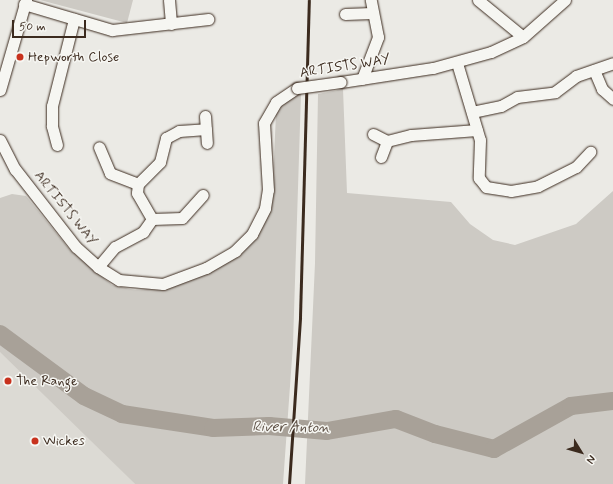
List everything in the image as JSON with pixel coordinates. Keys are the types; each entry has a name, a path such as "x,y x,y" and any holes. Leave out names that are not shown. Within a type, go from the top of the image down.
{"street":[{"path":"169,0 172,24"},
{"path":"362,79 378,37 378,26 372,13 371,0"},
{"path":"478,0 523,37"},
{"name":"ARTISTS WAY","path":"0,140 15,169 76,247 98,267 119,280 163,284 206,268 244,243 265,208 268,176 264,123 276,102 297,88 457,63 523,37 565,0"},
{"path":"0,90 25,2 112,30 208,19"},
{"path":"345,14 372,13"},
{"path":"57,145 52,126 52,106 74,19"},
{"path":"457,63 482,150 479,178 486,187 511,191 550,182 576,167 590,152"},
{"path":"472,112 501,106 517,97 555,92 576,76 613,63"},
{"path":"594,70 602,89 613,99"},
{"path":"205,116 207,144"},
{"path":"152,219 138,193 138,184 160,162 166,138 179,131 206,129"},
{"path":"373,134 386,141 411,135 477,130"},
{"path":"381,157 386,141"},
{"path":"98,147 110,173 138,184"},
{"path":"152,219 182,218 202,195"},
{"path":"98,267 115,247 143,232 152,219"}],"shaded area":[{"path":"40,0 133,0 127,23"},
{"path":"343,89 347,193 451,202 470,224 493,240 515,245 576,224 613,191 613,484 305,484 315,263 318,94"},
{"path":"301,94 293,344 283,484 135,484 0,352 0,198 12,194 26,196 70,250 112,285 135,290 173,287 238,256 259,234 272,200 276,114 286,100"},
{"path":"0,352 5,354 135,484 0,484"}],"waterway":[{"name":"River Anton","path":"0,334 84,396 122,414 213,428 269,426 327,431 396,419 435,434 494,449 571,406 613,401"}],"railway":[{"path":"289,484 300,317 309,0"}],"place":[{"name":"Hepworth Close","path":"20,57"},
{"name":"The Range","path":"8,381"},
{"name":"Wickes","path":"35,441"}]}
